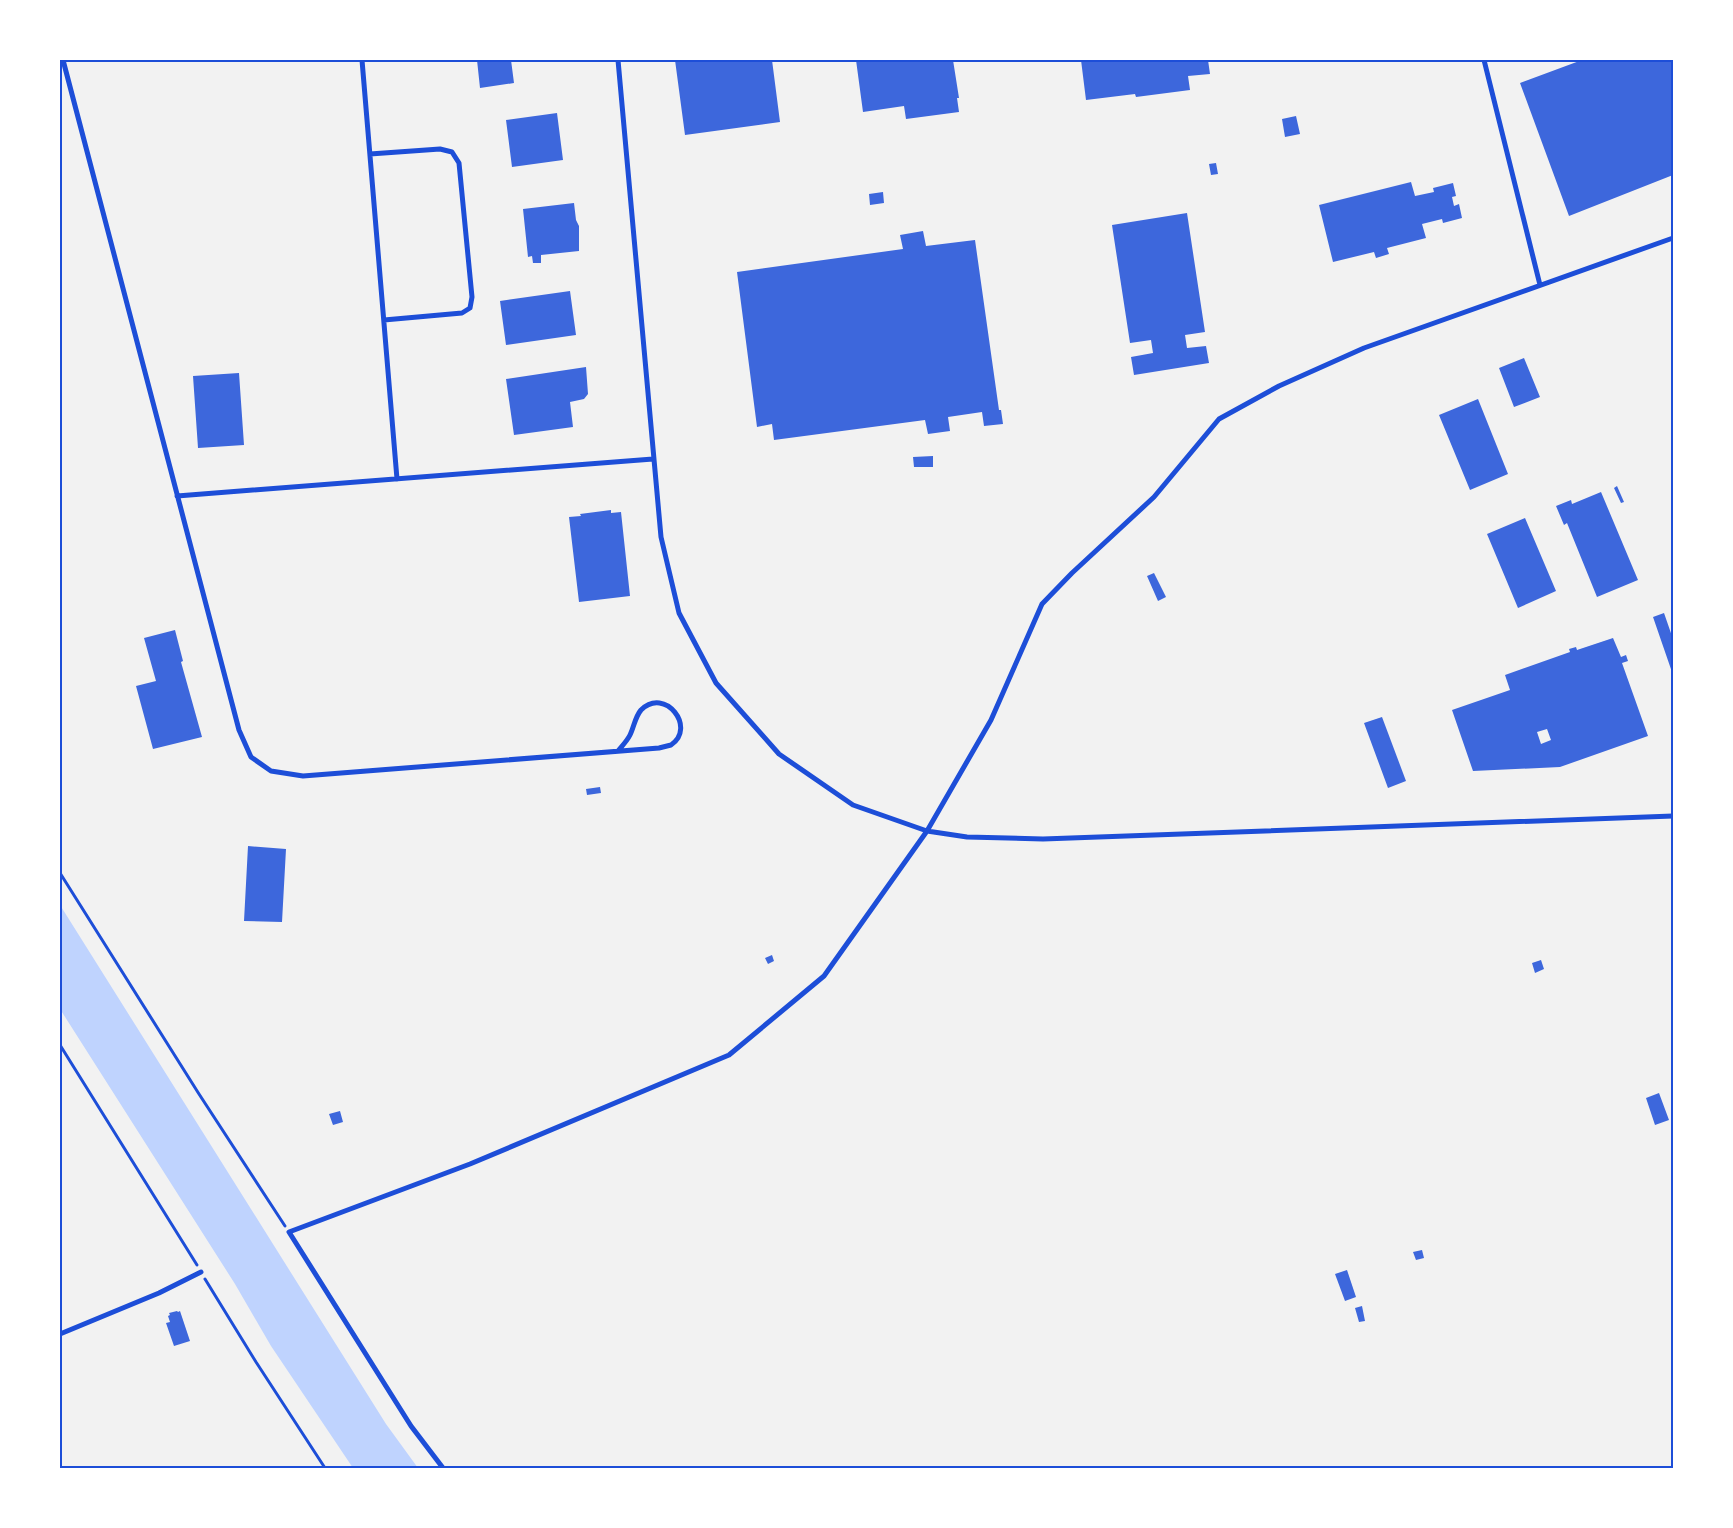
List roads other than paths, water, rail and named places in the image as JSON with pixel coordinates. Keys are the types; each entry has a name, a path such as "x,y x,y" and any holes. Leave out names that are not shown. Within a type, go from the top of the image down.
{"street":[{"path":"63,60 239,730 251,757 271,771 303,776 659,748 671,744 680,732 680,724 675,711 662,704 648,705 637,716 630,736 618,751"},
{"path":"362,60 397,479"},
{"path":"618,60 661,537 679,613 716,683 779,754 853,805 927,831 967,837 1043,839 1673,816"},
{"path":"1484,60 1540,285"},
{"path":"370,154 440,149 452,152 459,163 472,297 470,308 462,313 384,320"},
{"path":"443,1468 410,1426 289,1232 470,1164 729,1055 824,976 927,831 991,720 1042,604 1072,572 1154,496 1219,419 1279,386 1364,348 1673,238"},
{"path":"177,496 653,459"},
{"path":"60,1334 159,1293 201,1272"}],"water":[{"path":"60,905 386,1424 418,1468 353,1468 271,1346 235,1284 60,1009"}]}
